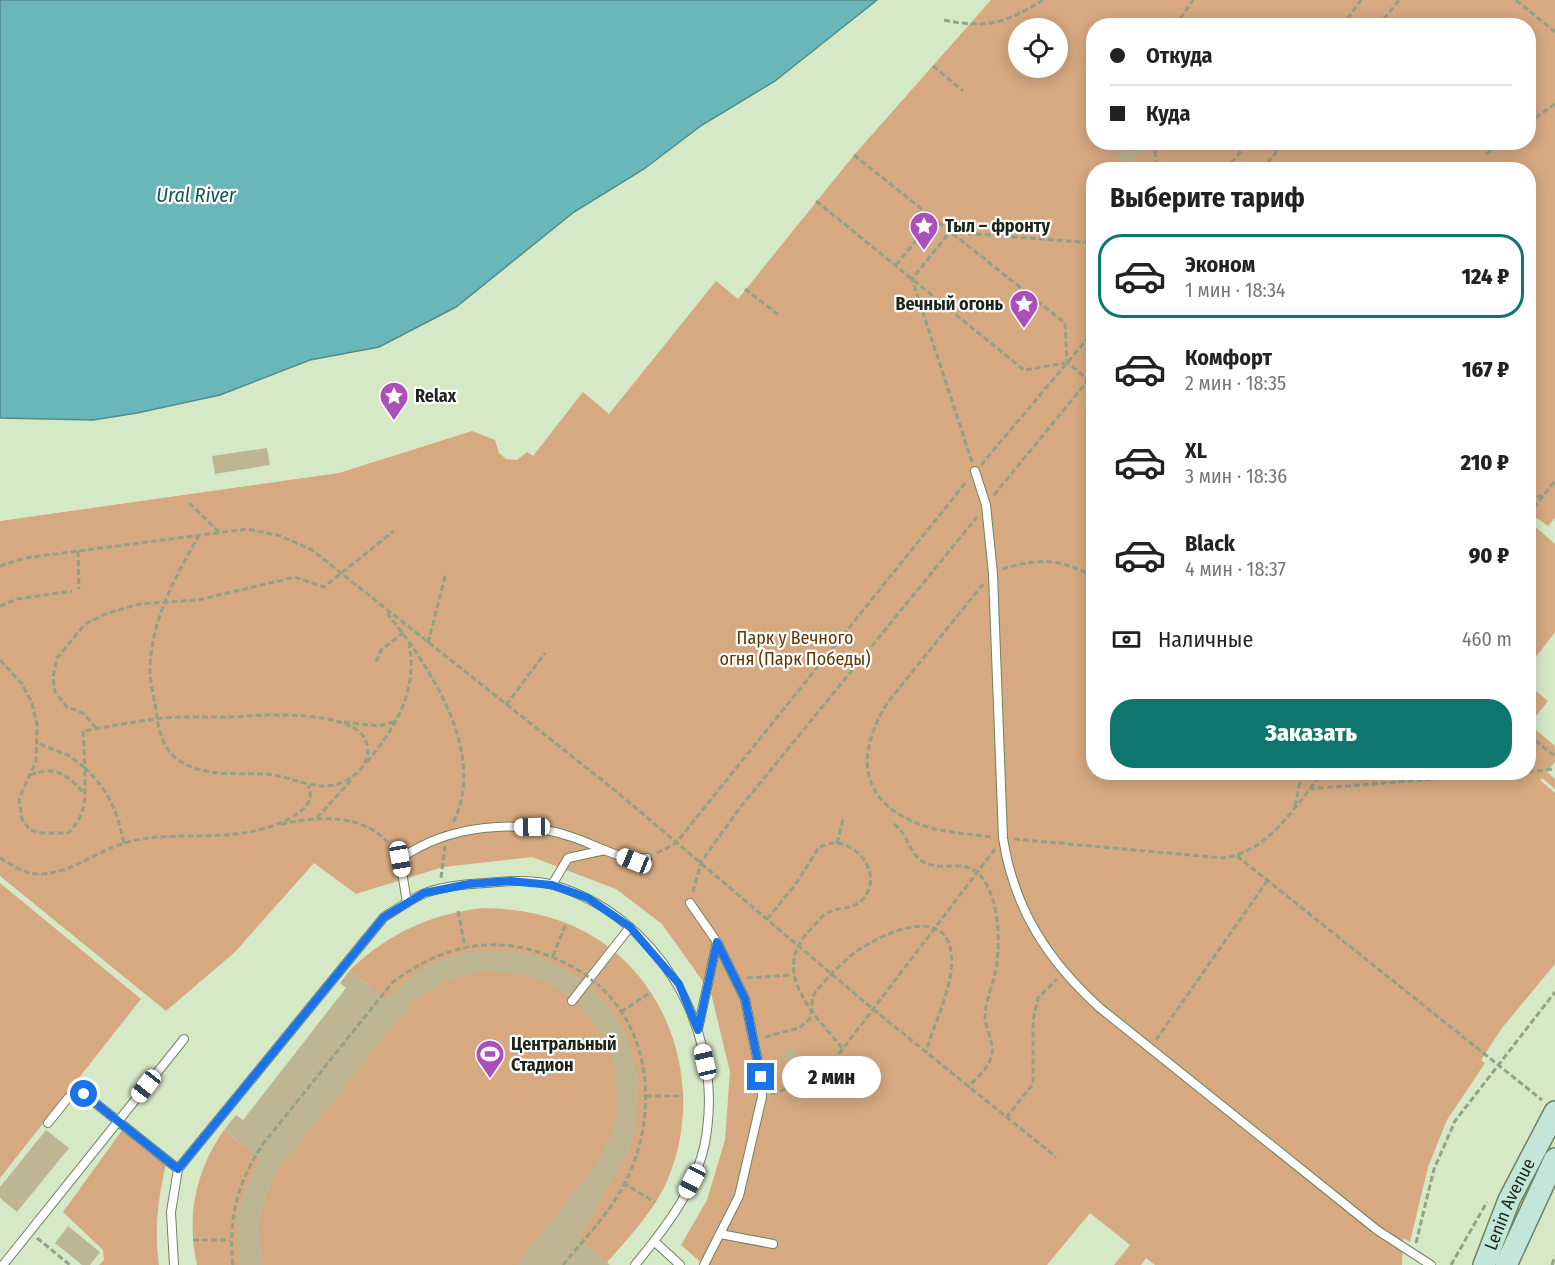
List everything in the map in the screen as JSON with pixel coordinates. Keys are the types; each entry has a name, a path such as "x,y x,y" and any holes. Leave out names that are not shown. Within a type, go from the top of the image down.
{"main road":[{"name":"Lenin Avenue","path":"1484,1265 1509,1200 1550,1107"},
{"name":"Lenin Avenue","path":"1506,1265 1555,1159"}],"lane":[{"path":"975,471 986,505 993,574 1006,855 1026,916 1047,953 1100,1008 1150,1049 1377,1230 1431,1265"},
{"path":"407,903 400,859 420,844 447,834 487,828 532,827 571,836 634,861 646,858"},
{"path":"552,885 568,858 606,849"},
{"path":"174,1265 171,1212 178,1169 384,917 424,893 469,884 510,881 552,885 588,898 630,927 679,984 698,1030 708,1078 707,1131 692,1181 675,1213 635,1265"},
{"path":"690,903 717,942 745,999 762,1097 739,1197 704,1265"},
{"path":"572,1001 630,927"},
{"path":"698,1030 717,942"},
{"path":"3,1265 31,1233 184,1039"},
{"path":"48,1123 68,1098 77,1092 84,1094 178,1169"},
{"path":"720,1234 773,1244"},
{"path":"654,1242 680,1265"}],"path":[{"path":"944,20 969,25 991,25 1012,18 1043,0"},
{"path":"1181,18 1193,0"},
{"path":"1348,18 1361,0"},
{"path":"1384,18 1399,0"},
{"path":"1516,0 1555,32"},
{"path":"933,66 963,91"},
{"path":"1536,117 1555,104"},
{"path":"1232,162 1242,150"},
{"path":"1268,162 1278,150"},
{"path":"1486,154 1491,150"},
{"path":"854,155 1065,323 1067,362 1086,379"},
{"path":"816,201 1024,370 1067,362"},
{"path":"896,265 934,219"},
{"path":"950,232 1086,242"},
{"path":"912,279 950,232"},
{"path":"912,279 975,471"},
{"path":"746,290 780,316"},
{"path":"646,858 676,843 975,471 1086,340"},
{"path":"690,903 701,862 739,809 1086,381"},
{"path":"1536,506 1555,481"},
{"path":"1536,497 1544,496"},
{"path":"189,503 219,532"},
{"path":"0,566 25,558 247,529 281,536 312,550 617,792 874,1010 1056,1157"},
{"path":"97,728 83,713 67,707 55,692 53,677 57,658 86,624 108,613 139,604 198,600 295,578 324,588 394,531"},
{"path":"199,535 165,602 154,632 150,671 163,742 178,760 194,768 218,773 284,776 308,785 333,786 352,777 366,765 368,752 363,735 337,721"},
{"path":"78,551 79,589"},
{"path":"1086,573 1062,562 1045,559 1003,568 993,574 975,593 888,702 876,720 867,743 866,763 871,782 882,799 897,814 929,828 1004,838 1223,858 1252,851 1265,840 1317,780"},
{"path":"428,643 446,573"},
{"path":"0,606 17,599 72,591"},
{"path":"382,607 408,639 450,713 460,738 465,772 462,806 447,834 439,890"},
{"path":"376,662 381,650 403,633"},
{"path":"317,818 366,765 397,721 411,685 412,662 408,639"},
{"path":"506,705 545,653"},
{"path":"0,660 22,684 32,703 37,742 36,761 19,799 22,819 30,830 41,833 68,833 80,821 85,794 86,768 83,731 157,718 303,715 379,726 397,721"},
{"path":"1536,741 1555,756"},
{"path":"37,742 70,756 86,768 106,789 119,818 124,843"},
{"path":"1536,771 1555,769"},
{"path":"29,775 45,770 59,771 85,794"},
{"path":"1294,808 1300,780"},
{"path":"1310,789 1423,780"},
{"path":"276,825 304,808 311,799 312,792 308,785"},
{"path":"0,858 18,870 40,874 61,871 106,848 124,843 243,833 317,818 339,818 367,826 385,838 400,859"},
{"path":"837,843 843,819"},
{"path":"894,824 903,831 916,856 927,864 957,864 977,873 988,888 995,912 998,958 986,1012 992,1053 981,1074 968,1087"},
{"path":"762,1097 811,1080 843,1049 1004,838"},
{"path":"767,919 795,885 819,847 837,843 860,854 868,863 870,885 864,898 848,909 828,912 797,944 792,954 792,975 813,1013 843,1049"},
{"path":"1237,856 1550,1107"},
{"path":"1150,1049 1268,881"},
{"path":"458,911 465,947"},
{"path":"553,956 566,924"},
{"path":"753,1040 799,1028 809,1020 813,1013 812,1004 815,992 861,948 916,924 929,925 935,929 951,949 951,963 942,1013 926,1052"},
{"path":"233,1265 231,1240 234,1206 249,1165 375,1002 392,983 413,967 436,956 465,947 512,945 553,956 584,973 621,1012 641,1057 646,1096 643,1129 623,1183 615,1199 563,1265"},
{"path":"1006,1118 1033,1084 1033,1021 1038,998 1064,972"},
{"path":"736,981 756,976 776,978 792,975"},
{"path":"621,1012 651,992"},
{"path":"1415,1253 1434,1169 1455,1121 1555,992"},
{"path":"646,1096 683,1096"},
{"path":"623,1183 654,1202"},
{"path":"1451,1265 1489,1198"},
{"path":"31,1233 70,1265"},
{"path":"193,1240 231,1240"},
{"path":"1552,1265 1555,1256"}],"green space":[{"name":"Парк у Вечного огня (Парк Победы)","path":"991,0 1555,0 1555,518 1548,526 1536,519 1536,162 1086,162 1086,780 1536,780 1536,730 1555,746 1555,762 1547,772 1555,779 1555,789 1542,778 1540,780 1555,793 1555,964 1502,1028 1481,1060 1485,1063 1447,1120 1428,1167 1410,1242 1403,1238 1402,1265 1155,1265 1146,1258 1141,1265 1114,1265 1130,1245 1090,1213 1047,1265 704,1265 681,1245 707,1200 725,1140 730,1072 711,993 662,924 616,889 532,857 443,867 356,894 314,863 235,952 166,1011 0,876 0,521 339,473 472,431 495,440 499,453 506,459 517,460 527,452 533,456 583,392 609,414 716,281 738,299 854,155"},
{"name":"Парк у Вечного огня (Парк Победы)","path":"1536,527 1555,544 1555,632 1536,657"},
{"path":"1536,691 1548,701 1536,716"},
{"path":"0,883 141,999 0,1178"},
{"name":"Центральный Стадион","path":"484,908 529,912 573,926 606,945 634,970 656,1000 671,1034 681,1070 683,1107 679,1145 667,1181 639,1225 605,1265 197,1265 193,1211 200,1177 214,1145 224,1130 245,1147 371,987 350,970 380,946 411,927 446,915"},
{"path":"123,1129 166,1164 158,1214 159,1265 99,1265 104,1260 103,1250 63,1212"}],"water":[{"name":"Ural River","path":"0,0 877,0 775,81 702,125 644,169 574,212 456,307 379,347 310,360 220,395 93,420 0,418"}],"building":[{"path":"1123,150 1141,150 1132,162 1120,162 1116,159"},
{"path":"267,448 270,465 215,474 212,456"},
{"path":"486,950 511,951 535,956 558,965 581,979 569,996 544,981 525,975 485,971 447,980 413,1001 276,1173 262,1209 259,1229 263,1265 239,1265 238,1215 244,1191 260,1159 224,1130 236,1115 243,1120 346,988 340,983 350,970 386,999 416,972 438,961 462,953"},
{"path":"591,987 614,1013 626,1034 639,1081 636,1127 630,1149 579,1238 610,1265 516,1265 593,1169 612,1133 617,1112 616,1070 602,1033 578,1004"},
{"path":"793,1047 806,1066 793,1074 780,1055"},
{"path":"46,1130 69,1148 17,1212 0,1198 0,1187"},
{"path":"68,1226 100,1252 90,1265 82,1265 55,1243"}],"place":[{"name":"Тыл – фронту","path":"924,252"},
{"name":"Вечный огонь","path":"1024,330"},
{"name":"Relax","path":"394,422"},
{"name":"Центральный Стадион","path":"490,1080"}],"route":[{"path":"84,1094 178,1169 384,917 424,893 469,884 510,881 552,885 588,898 630,927 655,953 679,984 698,1030 717,942 745,999 761,1077"}]}
